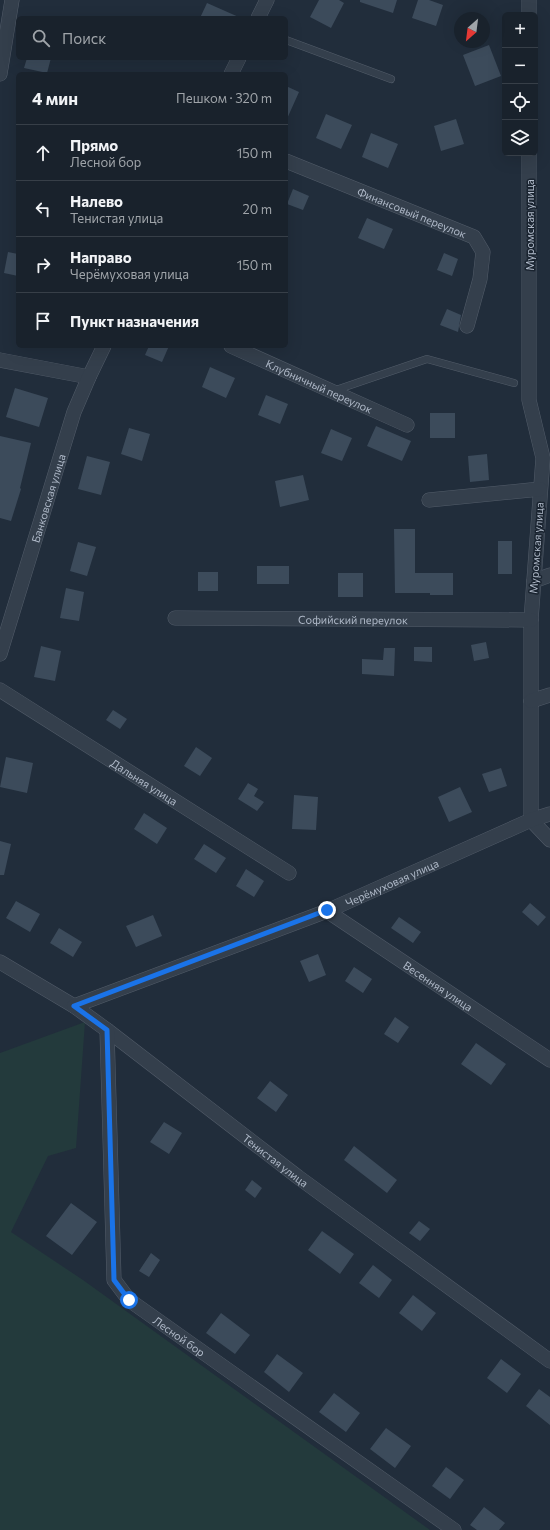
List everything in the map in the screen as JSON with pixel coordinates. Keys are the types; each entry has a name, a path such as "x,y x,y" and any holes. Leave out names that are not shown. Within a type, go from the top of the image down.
{"street":[{"path":"0,74 12,0"},
{"path":"259,16 267,0"},
{"path":"232,72 237,60"},
{"name":"Муромская улица","path":"529,156 529,400 546,458 540,489 531,620 531,820"},
{"name":"Финансовый переулок","path":"288,162 474,237 483,252 480,279 467,326"},
{"name":"Банковская улица","path":"0,654 74,412 103,348"},
{"name":"Клубничный переулок","path":"235,348 407,425"},
{"path":"0,360 89,377"},
{"path":"429,500 540,489"},
{"path":"534,581 550,575"},
{"name":"Софийский переулок","path":"175,618 531,620"},
{"name":"Дальняя улица","path":"0,690 289,874"},
{"path":"531,702 550,695"},
{"name":"Черёмуховая улица","path":"74,1006 327,910 531,820 550,814"},
{"path":"531,820 550,840"},
{"name":"Весенняя улица","path":"327,910 550,1060"},
{"name":"Тенистая улица","path":"0,962 74,1006 298,1177 550,1361"},
{"name":"Лесной бор","path":"107,1030 114,1280 129,1300 454,1530"}],"lane":[{"path":"288,41 391,79"},
{"path":"332,391 427,359 514,383"}],"green space":[{"path":"85,1022 76,1148 48,1156 11,1232 83,1280 430,1530 0,1530 0,1053"}],"building":[{"path":"319,0 339,0 344,3 331,28 310,17"},
{"path":"360,0 397,0 393,13 360,2"},
{"path":"418,0 429,0 443,5 436,26 412,18"},
{"path":"207,3 236,16 201,16"},
{"path":"481,48 490,48 501,76 475,86 463,55"},
{"path":"26,60 50,60 47,72 24,68"},
{"path":"288,87 299,92 288,117"},
{"path":"326,114 352,125 341,149 316,138"},
{"path":"456,119 464,144 441,151 434,126"},
{"path":"371,133 398,144 388,168 362,157"},
{"path":"293,189 309,196 303,210 288,204"},
{"path":"367,218 393,229 384,249 358,238"},
{"path":"8,252 16,254 16,276 4,273"},
{"path":"444,253 458,259 452,276 437,270"},
{"path":"447,309 461,315 458,332 440,325"},
{"path":"148,348 168,348 162,362 145,355"},
{"path":"210,367 235,378 226,398 202,387"},
{"path":"15,388 48,398 39,427 6,417"},
{"path":"266,395 288,404 280,424 258,415"},
{"path":"430,413 455,413 455,438 430,438"},
{"path":"376,426 411,441 402,461 367,446"},
{"path":"129,428 150,434 142,461 121,454"},
{"path":"331,429 352,438 342,461 321,453"},
{"path":"0,436 31,443 21,489 11,521 0,518"},
{"path":"487,454 489,480 470,482 468,456"},
{"path":"87,456 110,462 101,495 78,489"},
{"path":"303,475 309,500 280,507 275,481"},
{"path":"394,529 415,529 415,573 453,573 453,595 430,595 430,593 395,593"},
{"path":"498,541 512,541 512,574 498,574"},
{"path":"78,542 96,547 87,576 70,571"},
{"path":"257,566 289,566 289,584 257,584"},
{"path":"198,572 218,572 218,591 198,591"},
{"path":"338,573 363,573 363,597 338,597"},
{"path":"66,588 84,592 79,621 60,618"},
{"path":"486,642 489,658 474,661 471,645"},
{"path":"41,646 61,651 55,681 34,677"},
{"path":"414,647 432,647 432,662 414,661"},
{"path":"384,648 395,648 394,676 362,674 362,659 383,660"},
{"path":"113,710 127,719 120,729 106,720"},
{"path":"196,747 212,758 200,776 184,766"},
{"path":"6,757 33,763 27,793 0,787"},
{"path":"501,768 507,786 489,792 482,774"},
{"path":"248,783 258,789 254,796 264,802 257,811 238,799"},
{"path":"460,787 472,812 449,822 438,797"},
{"path":"294,795 318,797 316,830 292,829"},
{"path":"144,813 167,828 157,844 134,829"},
{"path":"0,841 11,844 4,875 0,875"},
{"path":"204,844 226,858 216,873 194,859"},
{"path":"246,869 264,881 254,897 236,886"},
{"path":"16,901 40,914 30,932 6,918"},
{"path":"530,903 546,917 538,926 522,912"},
{"path":"153,915 162,936 136,947 126,926"},
{"path":"399,917 421,932 413,943 391,928"},
{"path":"59,928 82,942 73,957 50,943"},
{"path":"318,954 326,975 309,982 300,961"},
{"path":"354,967 372,979 363,993 345,981"},
{"path":"395,1017 409,1027 398,1043 384,1034"},
{"path":"476,1043 506,1064 491,1085 461,1064"},
{"path":"270,1081 288,1095 276,1112 257,1098"},
{"path":"164,1122 182,1133 169,1154 150,1142"},
{"path":"354,1146 397,1180 387,1193 344,1160"},
{"path":"252,1180 262,1188 255,1198 245,1190"},
{"path":"71,1203 97,1222 72,1255 46,1236"},
{"path":"419,1221 430,1229 420,1241 409,1233"},
{"path":"322,1231 354,1254 340,1274 308,1250"},
{"path":"151,1253 160,1260 149,1277 139,1271"},
{"path":"373,1265 392,1280 379,1298 359,1283"},
{"path":"413,1295 436,1313 422,1331 399,1313"},
{"path":"221,1313 250,1335 235,1354 206,1333"},
{"path":"277,1354 303,1373 289,1392 264,1372"},
{"path":"501,1359 521,1374 507,1393 487,1378"},
{"path":"539,1389 550,1397 550,1425 526,1406"},
{"path":"334,1393 360,1413 346,1432 319,1412"},
{"path":"386,1428 411,1446 395,1468 370,1449"},
{"path":"446,1467 464,1480 450,1499 432,1486"},
{"path":"484,1507 505,1523 499,1530 477,1530 470,1525"}],"route":[{"path":"129,1300 114,1280 107,1030 74,1006 327,910"}]}
